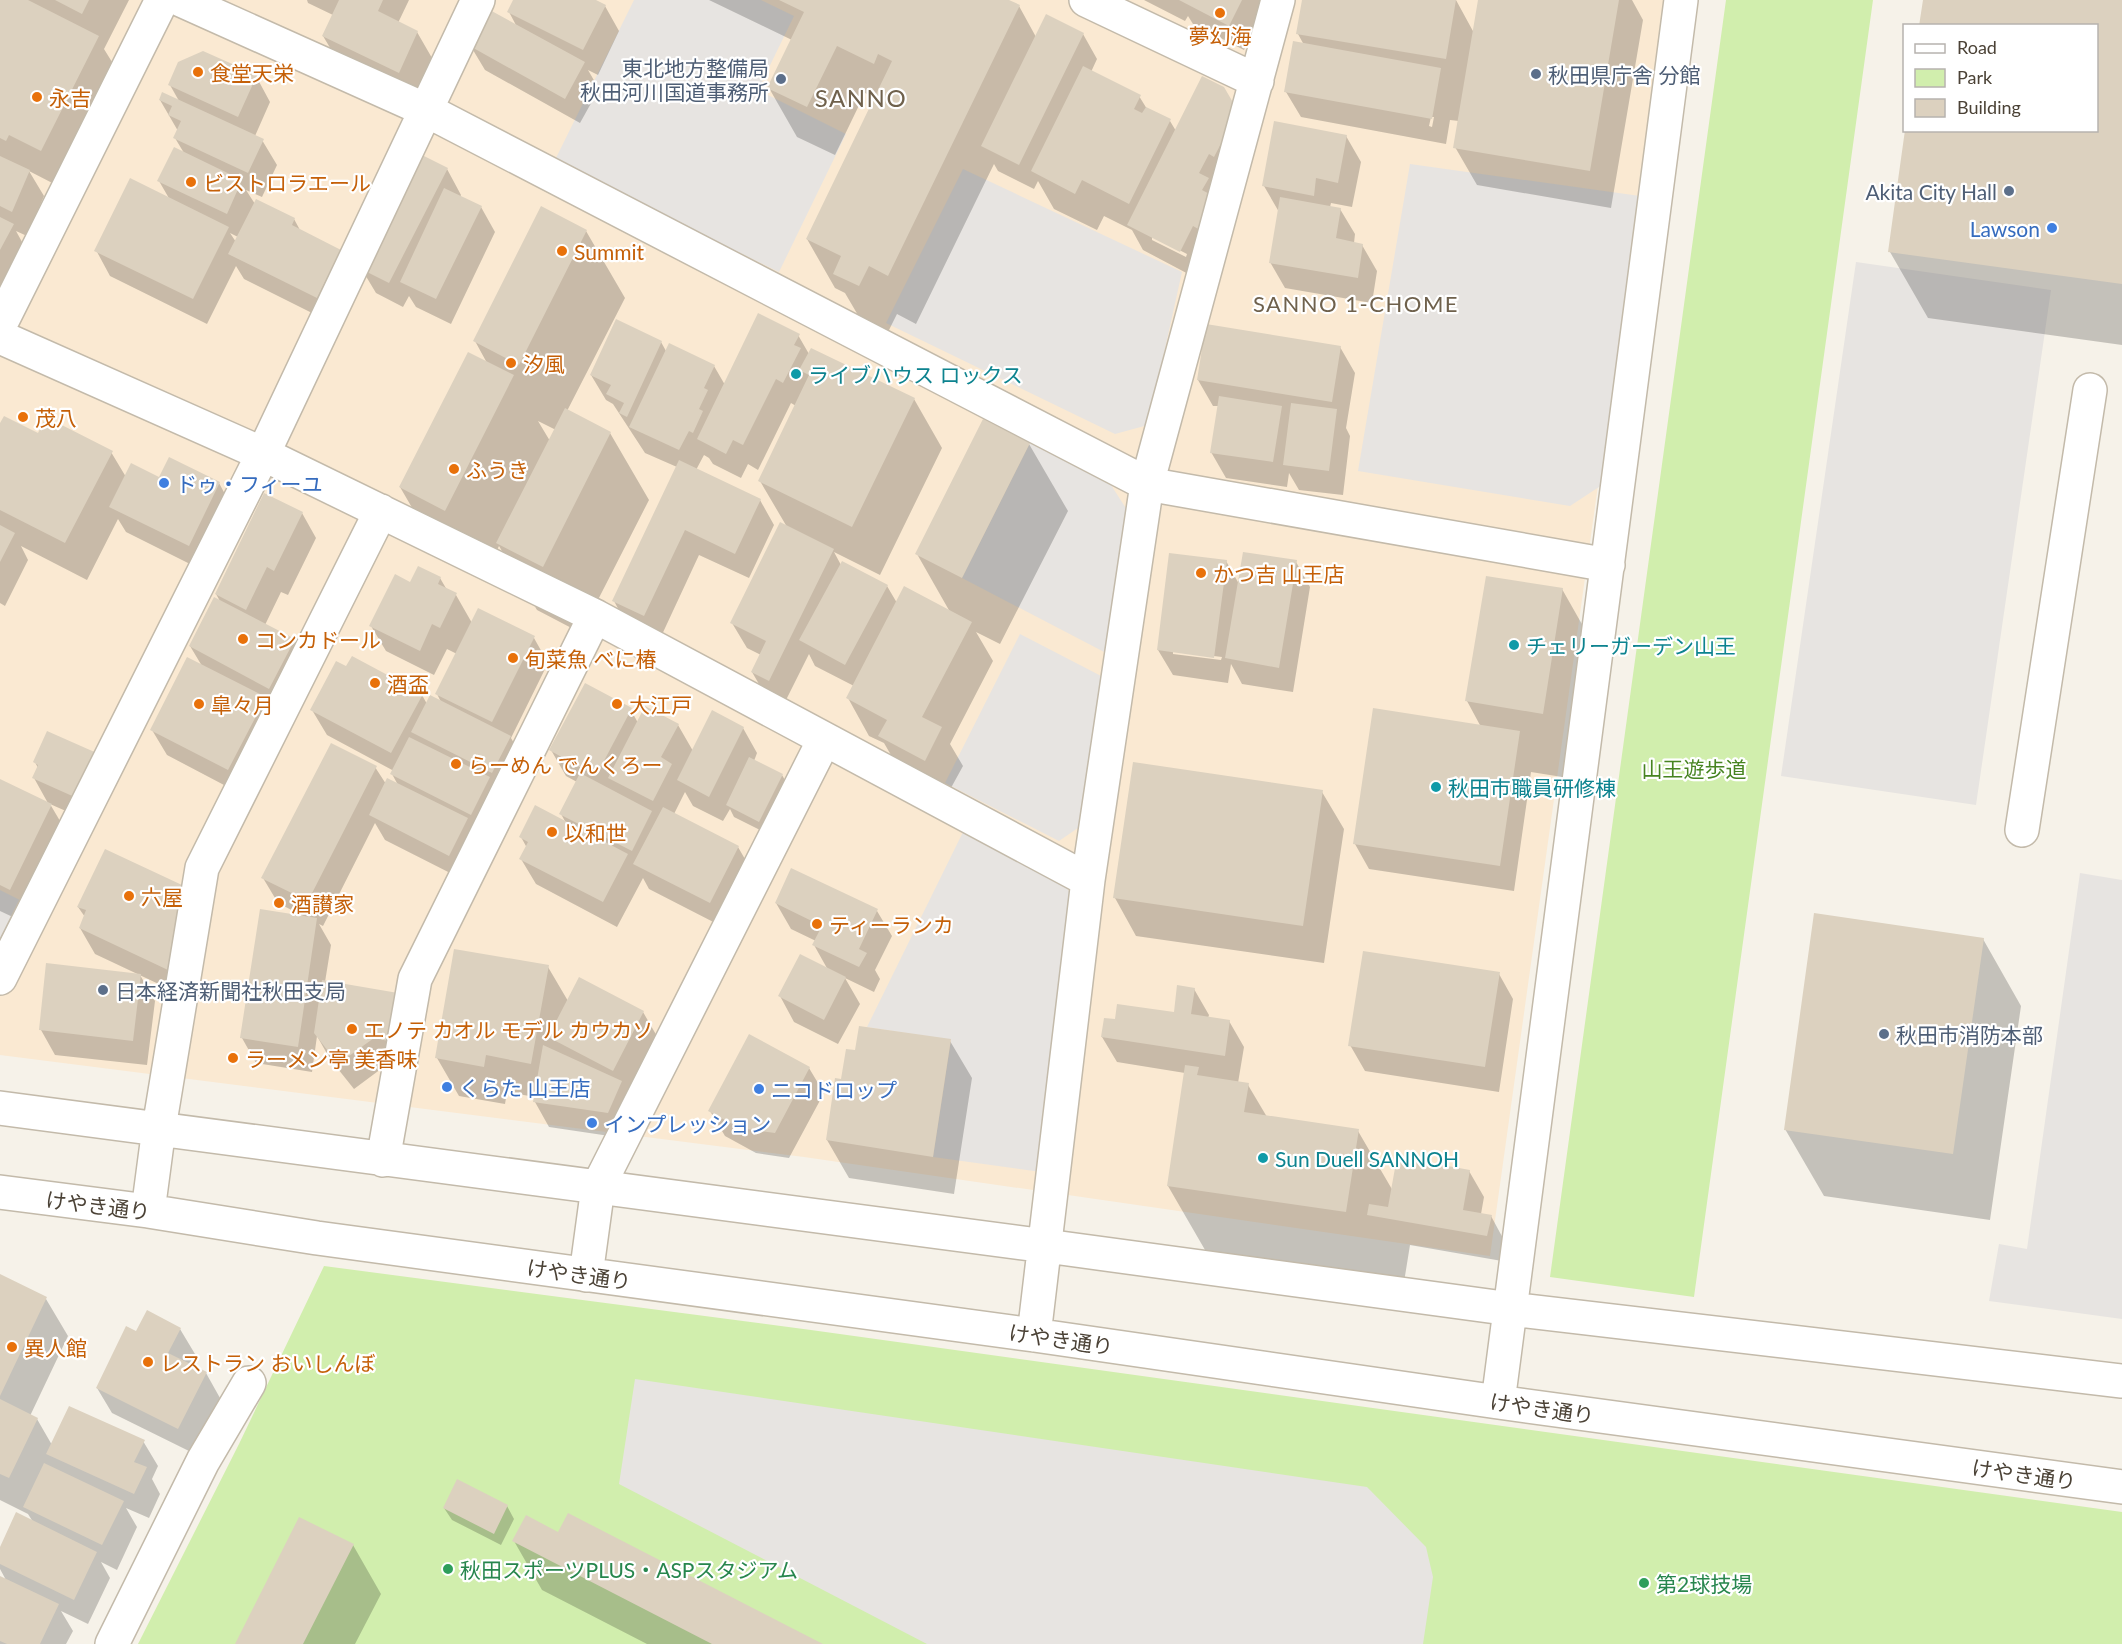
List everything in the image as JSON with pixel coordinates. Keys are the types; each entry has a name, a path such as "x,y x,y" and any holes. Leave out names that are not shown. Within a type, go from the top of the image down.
{"street":[{"path":"0,325 162,0"},
{"path":"181,0 426,110 1147,484 1608,565"},
{"path":"0,978 263,453 478,0"},
{"path":"1086,0 1257,81"},
{"path":"1034,1335 1088,880 1147,484 1278,0"},
{"path":"1498,1402 1681,0"},
{"path":"0,338 263,453 595,616 1088,880"},
{"path":"2022,830 2090,390"},
{"path":"148,1211 159,1128 202,868 381,511"},
{"path":"383,1160 415,979 595,616"},
{"path":"586,1275 598,1187 824,740"},
{"path":"0,1108 1046,1246 1511,1310 2122,1381"},
{"name":"けやき通り","path":"0,1192 148,1211 317,1238 1034,1335 1498,1402 2122,1487"},
{"path":"112,1644 203,1461 249,1383"}],"shaded area":[{"path":"0,0 1666,0 1490,1256 804,1157 0,1055"},
{"path":"634,0 761,0 794,16 758,90 846,134 779,272 554,162"},
{"path":"1410,164 1640,196 1602,485 1570,506 1358,471"},
{"path":"963,169 1182,272 1148,425 1115,434 886,323"},
{"path":"1856,262 2051,290 1976,805 1781,776"},
{"path":"1030,443 1111,485 1129,513 1108,654 962,578"},
{"path":"1020,634 1105,678 1088,821 1059,841 945,783"},
{"path":"964,830 1057,873 1076,902 1041,1172 933,1157 951,1040 867,1027"},
{"path":"2080,873 2122,880 2122,1319 1989,1301 1999,1244 2027,1249"},
{"path":"0,890 24,902 0,950"},
{"path":"635,1379 1367,1487 1426,1547 1433,1577 1423,1644 927,1644 619,1484"}],"green space":[{"name":"山王遊歩道","path":"1726,0 1873,0 1694,1297 1550,1277"},
{"path":"324,1266 811,1330 2122,1512 2122,1644 138,1644 239,1444"}],"building":[{"path":"0,0 28,0 99,36 41,151 9,135 6,141 0,138"},
{"path":"55,0 89,0 82,14"},
{"path":"339,0 383,0 378,11 418,31 399,73 322,36"},
{"path":"513,0 596,0 606,5 583,50 507,12"},
{"path":"779,0 1009,0 1020,5 888,276 869,266 859,286 833,274 841,256 806,239 892,61 878,54 874,64 837,46 807,107 767,88 804,12"},
{"name":"夢幻海","path":"1179,0 1242,0 1229,26"},
{"path":"1302,0 1456,0 1446,59 1296,34"},
{"name":"秋田県庁舎 分館","path":"1478,0 1619,0 1590,171 1453,148"},
{"name":"Akita City Hall","path":"1923,0 2122,0 2122,284 1888,252 1905,132 2098,132 2098,24 1919,24"},
{"path":"488,9 585,62 565,99 468,45"},
{"path":"1046,14 1084,33 1019,165 981,146"},
{"path":"1293,41 1441,68 1432,119 1284,92"},
{"path":"203,51 257,75 238,117 168,85 178,62"},
{"path":"1083,66 1141,95 1134,109 1142,113 1146,107 1171,119 1129,204 1082,180 1075,194 1031,171"},
{"path":"1202,76 1224,87 1238,111 1214,157 1209,154 1199,173 1209,178 1202,190 1217,198 1200,230 1193,226 1180,252 1127,225"},
{"path":"162,92 264,139 248,173 173,138 181,121 168,115 172,106 159,100"},
{"path":"1274,121 1347,135 1338,183 1316,178 1314,196 1262,186"},
{"path":"174,147 242,180 227,214 157,181"},
{"path":"418,153 448,168 389,283 359,268"},
{"path":"0,156 30,170 12,212 0,206"},
{"path":"130,178 229,227 193,299 94,251"},
{"path":"444,188 482,206 436,299 400,282"},
{"path":"1280,197 1341,208 1336,238 1363,244 1358,278 1269,263"},
{"path":"256,199 295,218 292,225 341,250 317,298 228,254"},
{"path":"541,206 587,230 519,365 473,341"},
{"path":"0,217 14,224 0,250"},
{"path":"758,313 800,334 794,345 801,348 783,383 776,379 743,445 733,440 726,454 697,439"},
{"path":"616,319 662,341 627,417 619,413 624,403 606,394 611,385 590,375"},
{"path":"1206,324 1341,346 1332,402 1197,380"},
{"path":"669,343 715,365 704,388 708,390 699,409 703,411 693,433 689,431 679,450 629,427"},
{"path":"811,348 915,398 852,527 758,481 809,375 799,370"},
{"path":"468,352 514,375 445,511 399,487"},
{"path":"1219,396 1282,406 1273,462 1210,453"},
{"path":"1291,403 1337,409 1329,471 1283,465"},
{"path":"565,408 611,432 543,567 496,543"},
{"path":"4,416 38,433 46,417 113,451 65,543 0,510 0,423"},
{"path":"983,419 1030,443 962,578 915,554"},
{"path":"169,457 220,482 189,546 109,507 131,463 159,477"},
{"path":"679,460 761,499 735,554 685,530 644,616 612,601"},
{"path":"264,493 303,512 274,571 267,567 246,610 215,594"},
{"path":"780,522 834,549 769,681 751,672 766,641 730,623"},
{"path":"0,525 15,533 0,562"},
{"path":"1243,552 1297,560 1279,668 1225,658"},
{"path":"1169,553 1227,560 1214,658 1157,650"},
{"path":"842,561 888,585 845,665 799,640"},
{"path":"418,566 441,577 438,584 457,593 440,628 432,624 420,651 369,626 395,574 410,582"},
{"name":"チェリーガーデン山王","path":"1486,576 1563,588 1543,714 1465,701"},
{"path":"904,586 972,622 922,717 942,727 925,761 878,736 887,720 846,698"},
{"path":"214,597 295,639 269,689 189,646"},
{"path":"478,608 535,636 492,722 435,694"},
{"path":"352,656 423,694 391,753 310,710 336,661 346,666"},
{"path":"187,657 266,697 228,770 150,730"},
{"path":"585,683 632,708 596,776 549,750"},
{"path":"430,695 511,736 492,773 411,732"},
{"path":"645,706 679,724 661,757 672,764 653,801 608,778"},
{"name":"秋田市職員研修棟","path":"1373,708 1520,731 1500,866 1353,844"},
{"path":"712,710 744,727 709,797 677,780"},
{"path":"47,731 99,754 79,799 32,778 38,765 33,762"},
{"path":"409,737 490,777 471,815 390,774"},
{"path":"331,743 377,766 308,901 261,878"},
{"path":"749,757 783,774 759,822 726,805"},
{"path":"1133,762 1323,790 1303,926 1113,898"},
{"path":"580,773 652,811 632,851 559,814"},
{"path":"387,778 468,818 449,856 369,815"},
{"path":"0,779 52,804 10,890 0,885"},
{"path":"535,805 628,854 603,902 519,859 528,842 519,837"},
{"path":"663,807 739,846 710,903 633,864"},
{"path":"105,849 182,885 168,970 79,928 86,910 77,907"},
{"path":"791,868 878,909 859,949 867,953 859,967 812,945 822,926 775,903"},
{"path":"260,909 317,918 298,1047 240,1038"},
{"name":"秋田市消防本部","path":"1814,913 1984,938 1953,1154 1784,1130"},
{"path":"454,949 549,965 531,1064 486,1055 484,1067 435,1058"},
{"path":"1363,951 1500,972 1485,1067 1348,1046"},
{"path":"800,954 846,977 824,1020 778,996"},
{"path":"46,963 141,974 133,1041 39,1030"},
{"path":"579,977 644,1011 613,1071 548,1037"},
{"path":"322,980 398,993 393,1042 374,1038 338,1064 314,1033"},
{"path":"1177,985 1195,988 1191,1014 1230,1020 1225,1056 1101,1037 1104,1018 1115,1019 1117,1004 1174,1012"},
{"path":"859,1026 951,1039 933,1157 826,1140 835,1078 841,1079 846,1049 855,1050"},
{"name":"ニコドロップ","path":"749,1034 810,1067 775,1133 740,1128 708,1111"},
{"path":"543,1045 622,1081 608,1113 533,1102"},
{"name":"Sun Duell SANNOH","path":"1185,1065 1199,1067 1197,1075 1249,1083 1244,1112 1359,1129 1346,1212 1167,1186"},
{"path":"1397,1157 1470,1170 1463,1210 1492,1215 1487,1236 1367,1215 1369,1204 1388,1207"},
{"name":"異人館","path":"0,1274 47,1297 0,1396"},
{"name":"レストラン おいしんぼ","path":"147,1310 181,1328 168,1353 207,1372 178,1429 96,1388 126,1326 136,1331"},
{"name":"異人館","path":"0,1399 38,1418 9,1478 0,1474"},
{"path":"69,1406 145,1440 134,1462 147,1467 134,1494 46,1454"},
{"path":"44,1463 124,1501 102,1545 23,1507"},
{"path":"457,1479 508,1505 494,1534 443,1508"},
{"path":"16,1512 97,1552 74,1600 0,1564 0,1547"},
{"path":"568,1513 823,1644 712,1644 512,1541 526,1515 558,1532"},
{"path":"299,1517 354,1544 303,1644 235,1644"},
{"path":"0,1576 59,1604 40,1644 7,1644 0,1641"}],"place":[{"name":"夢幻海","path":"1220,13"},
{"name":"食堂天栄","path":"198,72"},
{"name":"秋田県庁舎 分館","path":"1536,74"},
{"name":"東北地方整備局 秋田河川国道事務所","path":"781,79"},
{"name":"永吉","path":"37,97"},
{"name":"ビストロラエール","path":"191,182"},
{"name":"Akita City Hall","path":"2009,191"},
{"name":"Lawson","path":"2052,228"},
{"name":"Summit","path":"562,251"},
{"name":"汐風","path":"511,363"},
{"name":"ライブハウス ロックス","path":"796,374"},
{"name":"茂八","path":"23,417"},
{"name":"ふうき","path":"454,469"},
{"name":"ドゥ・フィーユ","path":"164,483"},
{"name":"かつ吉 山王店","path":"1201,573"},
{"name":"コンカドール","path":"243,639"},
{"name":"チェリーガーデン山王","path":"1514,645"},
{"name":"旬菜魚 べに椿","path":"513,658"},
{"name":"酒盃","path":"375,683"},
{"name":"皐々月","path":"199,704"},
{"name":"大江戸","path":"617,704"},
{"name":"らーめん でんくろー","path":"456,764"},
{"name":"秋田市職員研修棟","path":"1436,787"},
{"name":"以和世","path":"552,832"},
{"name":"六屋","path":"129,896"},
{"name":"酒讃家","path":"279,903"},
{"name":"ティーランカ","path":"817,924"},
{"name":"日本経済新聞社秋田支局","path":"103,990"},
{"name":"エノテ カオル モデル カウカソ","path":"352,1029"},
{"name":"秋田市消防本部","path":"1884,1034"},
{"name":"ラーメン亭 美香味","path":"233,1058"},
{"name":"くらた 山王店","path":"447,1087"},
{"name":"ニコドロップ","path":"759,1089"},
{"name":"インプレッション","path":"592,1123"},
{"name":"Sun Duell SANNOH","path":"1263,1158"},
{"name":"異人館","path":"12,1347"},
{"name":"レストラン おいしんぼ","path":"148,1362"},
{"name":"秋田スポーツPLUS・ASPスタジアム","path":"448,1569"},
{"name":"第2球技場","path":"1644,1583"}],"district":[{"name":"SANNO","path":"861,97"},
{"name":"SANNO 1-CHOME","path":"1356,303"}]}
